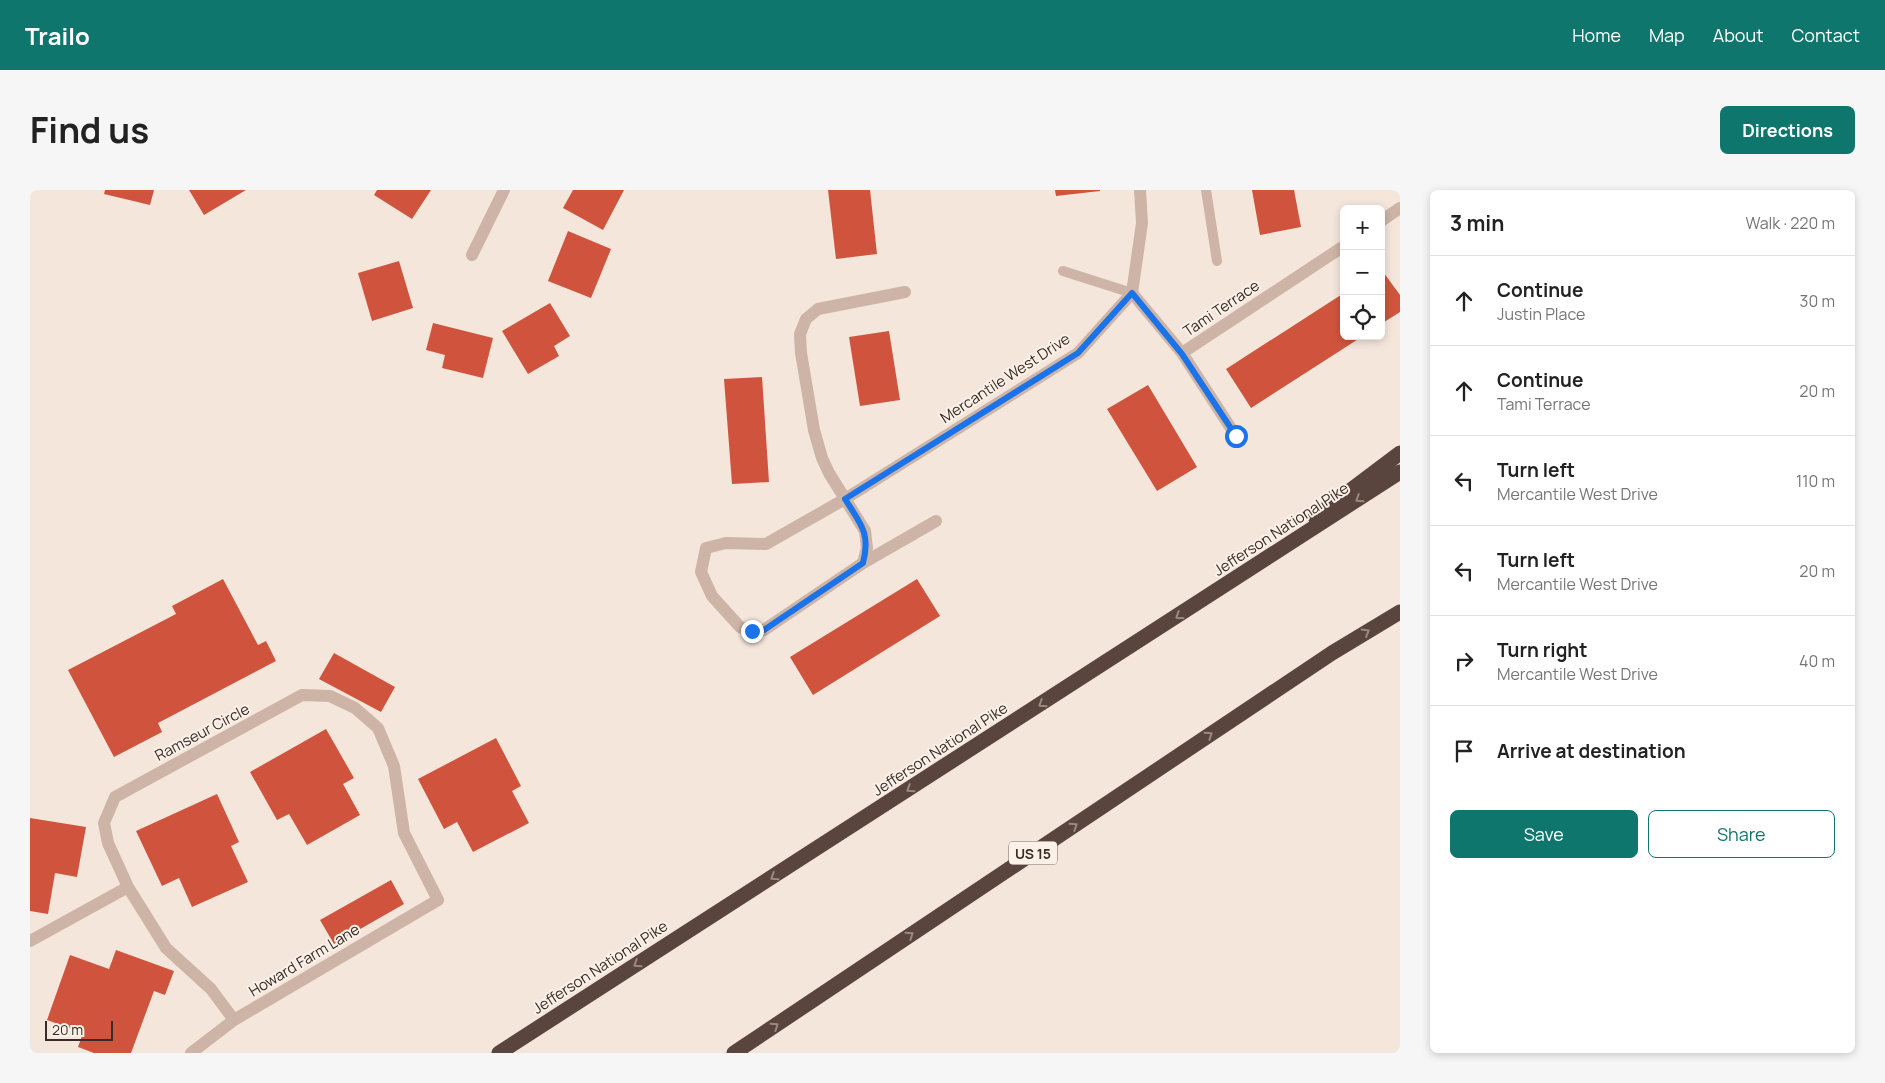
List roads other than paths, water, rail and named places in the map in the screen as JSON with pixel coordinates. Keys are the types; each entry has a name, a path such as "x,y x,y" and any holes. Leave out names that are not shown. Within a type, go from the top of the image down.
{"highway":[{"path":"1198,604 1400,453"},
{"name":"Jefferson National Pike","path":"499,1053 1400,472"},
{"name":"US 15","path":"734,1053 1324,658 1400,612"}],"street":[{"path":"472,256 504,190"},
{"path":"1132,293 1142,223 1140,190"},
{"path":"1385,218 1400,208"},
{"name":"Tami Terrace","path":"1132,293 1182,354 1340,249"},
{"path":"863,563 867,548 865,531 822,458 814,430 801,353 800,334 806,319 818,309 905,292"},
{"name":"Mercantile West Drive","path":"936,521 863,563 764,630 752,631 740,627 712,596 701,572 706,548 726,543 766,544 845,499 1078,353 1132,293"},
{"path":"1182,354 1236,436"},
{"name":"Ramseur Circle","path":"234,1020 211,989 166,948 128,887 108,843 104,823 115,797 302,695 330,696 355,708 378,728 394,766 404,832 438,900"},
{"path":"30,941 128,887"},
{"name":"Howard Farm Lane","path":"191,1053 234,1020 438,900"}],"lane":[{"path":"1206,190 1217,261"},
{"path":"1063,271 1132,293"}]}
